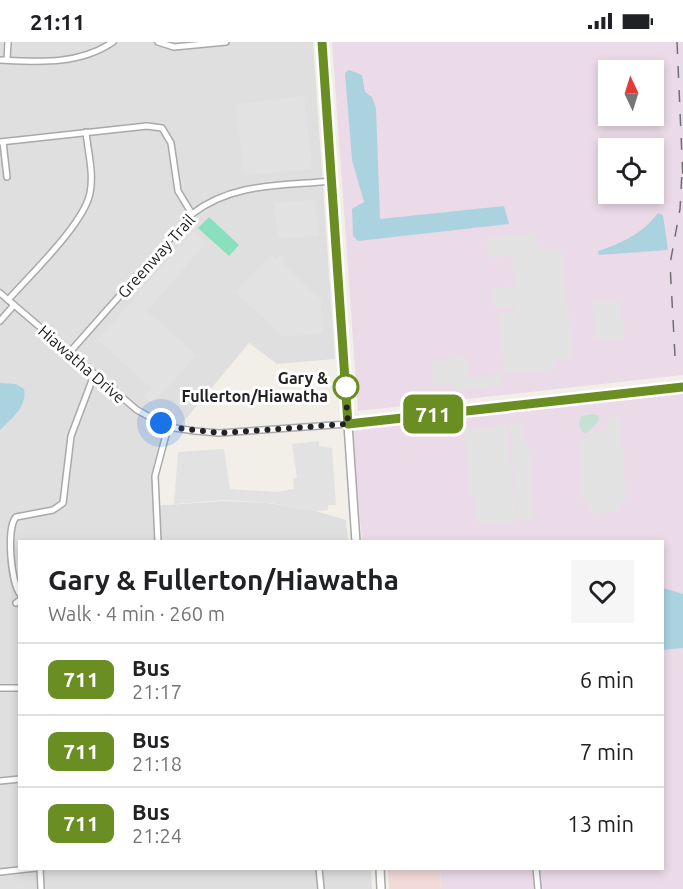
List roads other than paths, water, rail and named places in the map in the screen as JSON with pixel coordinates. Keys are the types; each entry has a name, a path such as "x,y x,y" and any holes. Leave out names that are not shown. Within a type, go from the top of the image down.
{"street":[{"path":"7,60 8,42"},
{"path":"0,60 39,62 69,60 94,53 113,42"},
{"path":"158,42 174,47 226,42"},
{"path":"322,42 356,540"},
{"path":"8,177 2,142 147,126 165,127 171,142 178,191 192,213"},
{"path":"8,300 72,226 87,204 91,178 86,132"},
{"name":"Greenway Trail","path":"69,353 192,213 216,198 236,190 332,181"},
{"name":"Hiawatha Drive","path":"0,293 137,410 168,427 220,433 348,424 683,387"},
{"path":"0,321 14,305"},
{"path":"18,590 15,584 10,534 13,520 23,514 53,510 61,505 66,494 71,436 94,375"},
{"path":"158,540 155,476 168,427"},
{"path":"61,505 68,511"},
{"path":"7,515 13,520"},
{"path":"0,688 18,688"},
{"path":"0,781 18,779"},
{"path":"0,872 19,870"},
{"path":"38,870 41,889"},
{"path":"319,870 321,889"},
{"path":"380,870 381,889"},
{"path":"536,870 538,889"}],"water":[{"path":"349,70 362,75 365,92 372,97 376,108 380,219 504,206 509,224 358,241 353,236 352,209 364,202 352,160 345,73"},
{"path":"658,213 663,215 668,250 599,255 598,251 638,232"},
{"path":"0,383 16,384 24,389 25,395 18,412 0,430"},
{"path":"664,588 683,594 683,648 664,650"}],"railway":[{"path":"677,42 683,180"},
{"path":"675,356 670,264 680,209 682,172"}],"place":[{"name":"Gary & Fullerton/Hiawatha","path":"346,387"}]}
